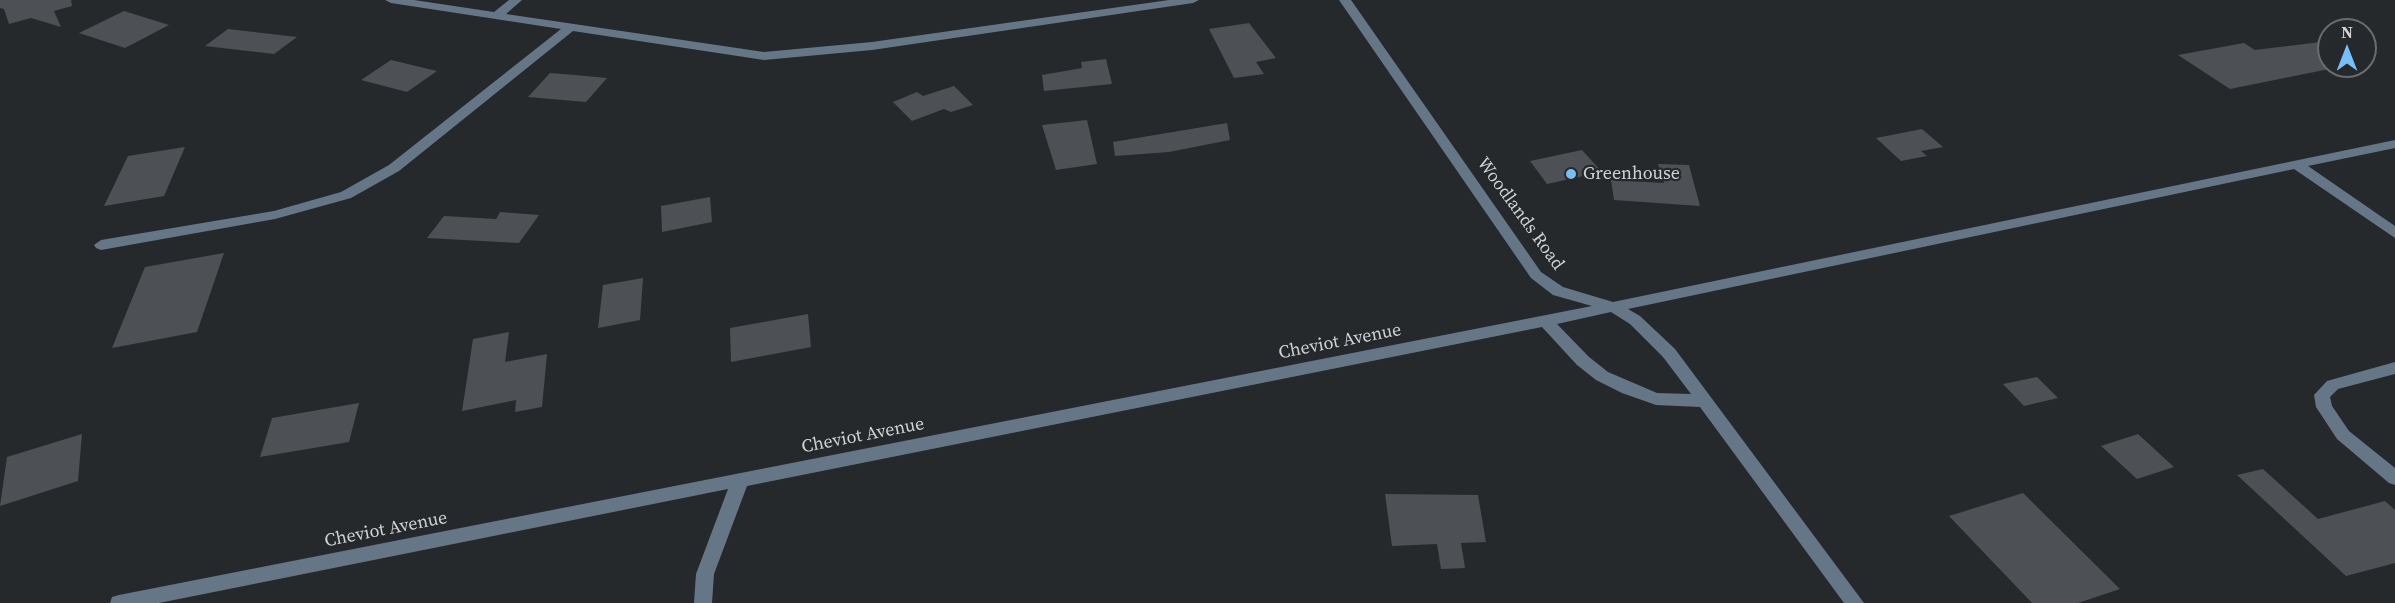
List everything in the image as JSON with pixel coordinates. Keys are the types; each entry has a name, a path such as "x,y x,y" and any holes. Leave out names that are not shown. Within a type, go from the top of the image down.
{"street":[{"path":"391,0 745,54 782,56 1193,0"},
{"path":"497,15 516,0"},
{"name":"Woodlands Road","path":"1345,0 1536,275 1558,291 1614,307 1635,320 1669,352 1856,603"},
{"path":"101,245 275,215 346,195 394,168 571,27"},
{"name":"Cheviot Avenue","path":"119,603 1545,321 2395,144"},
{"path":"2297,165 2395,233"},
{"path":"1545,321 1583,361 1602,376 1628,389 1656,399 1706,401"},
{"path":"2395,368 2333,385 2322,395 2324,408 2343,435 2395,478"},
{"path":"703,603 705,574 740,480"}],"building":[{"path":"0,0 71,0 72,6 54,11 61,27 31,18 9,24 4,9 0,8"},
{"path":"124,11 169,25 125,48 79,33"},
{"path":"1249,23 1276,58 1256,62 1264,74 1234,78 1209,29"},
{"path":"228,29 297,37 274,54 205,46"},
{"path":"2317,42 2317,71 2230,89 2178,55 2244,43 2255,50"},
{"path":"1106,59 1112,84 1044,91 1042,75 1082,68 1081,62"},
{"path":"391,60 437,71 407,92 361,80"},
{"path":"550,73 607,78 586,102 528,97"},
{"path":"954,86 973,105 951,112 944,109 912,121 893,102 917,92 923,96"},
{"path":"1087,120 1097,164 1056,170 1042,125"},
{"path":"1227,123 1230,140 1169,152 1115,156 1113,142"},
{"path":"1922,129 1943,147 1921,151 1927,156 1901,161 1876,138"},
{"path":"185,147 164,196 104,206 128,156"},
{"path":"1582,150 1602,172 1547,184 1530,161"},
{"path":"1658,164 1689,165 1700,206 1614,200 1611,180 1664,183"},
{"path":"710,197 712,222 662,232 661,206"},
{"path":"500,212 539,215 519,243 427,238 444,216 496,219"},
{"path":"224,253 197,332 112,348 145,267"},
{"path":"643,278 640,320 598,328 603,285"},
{"path":"808,314 811,347 731,362 730,328"},
{"path":"509,332 505,362 547,354 542,407 515,412 516,400 462,411 473,339"},
{"path":"2037,377 2058,398 2024,406 2003,384"},
{"path":"359,403 349,442 260,457 272,418"},
{"path":"82,434 78,481 0,506 7,457"},
{"path":"2138,434 2174,467 2137,479 2101,446"},
{"path":"2263,469 2318,519 2385,501 2395,510 2395,563 2346,576 2237,475"},
{"path":"2023,493 2120,589 2078,603 2032,603 1949,516"},
{"path":"1385,494 1478,495 1486,542 1461,543 1465,568 1441,569 1437,544 1392,546"}],"place":[{"name":"Greenhouse","path":"1571,174"}]}
